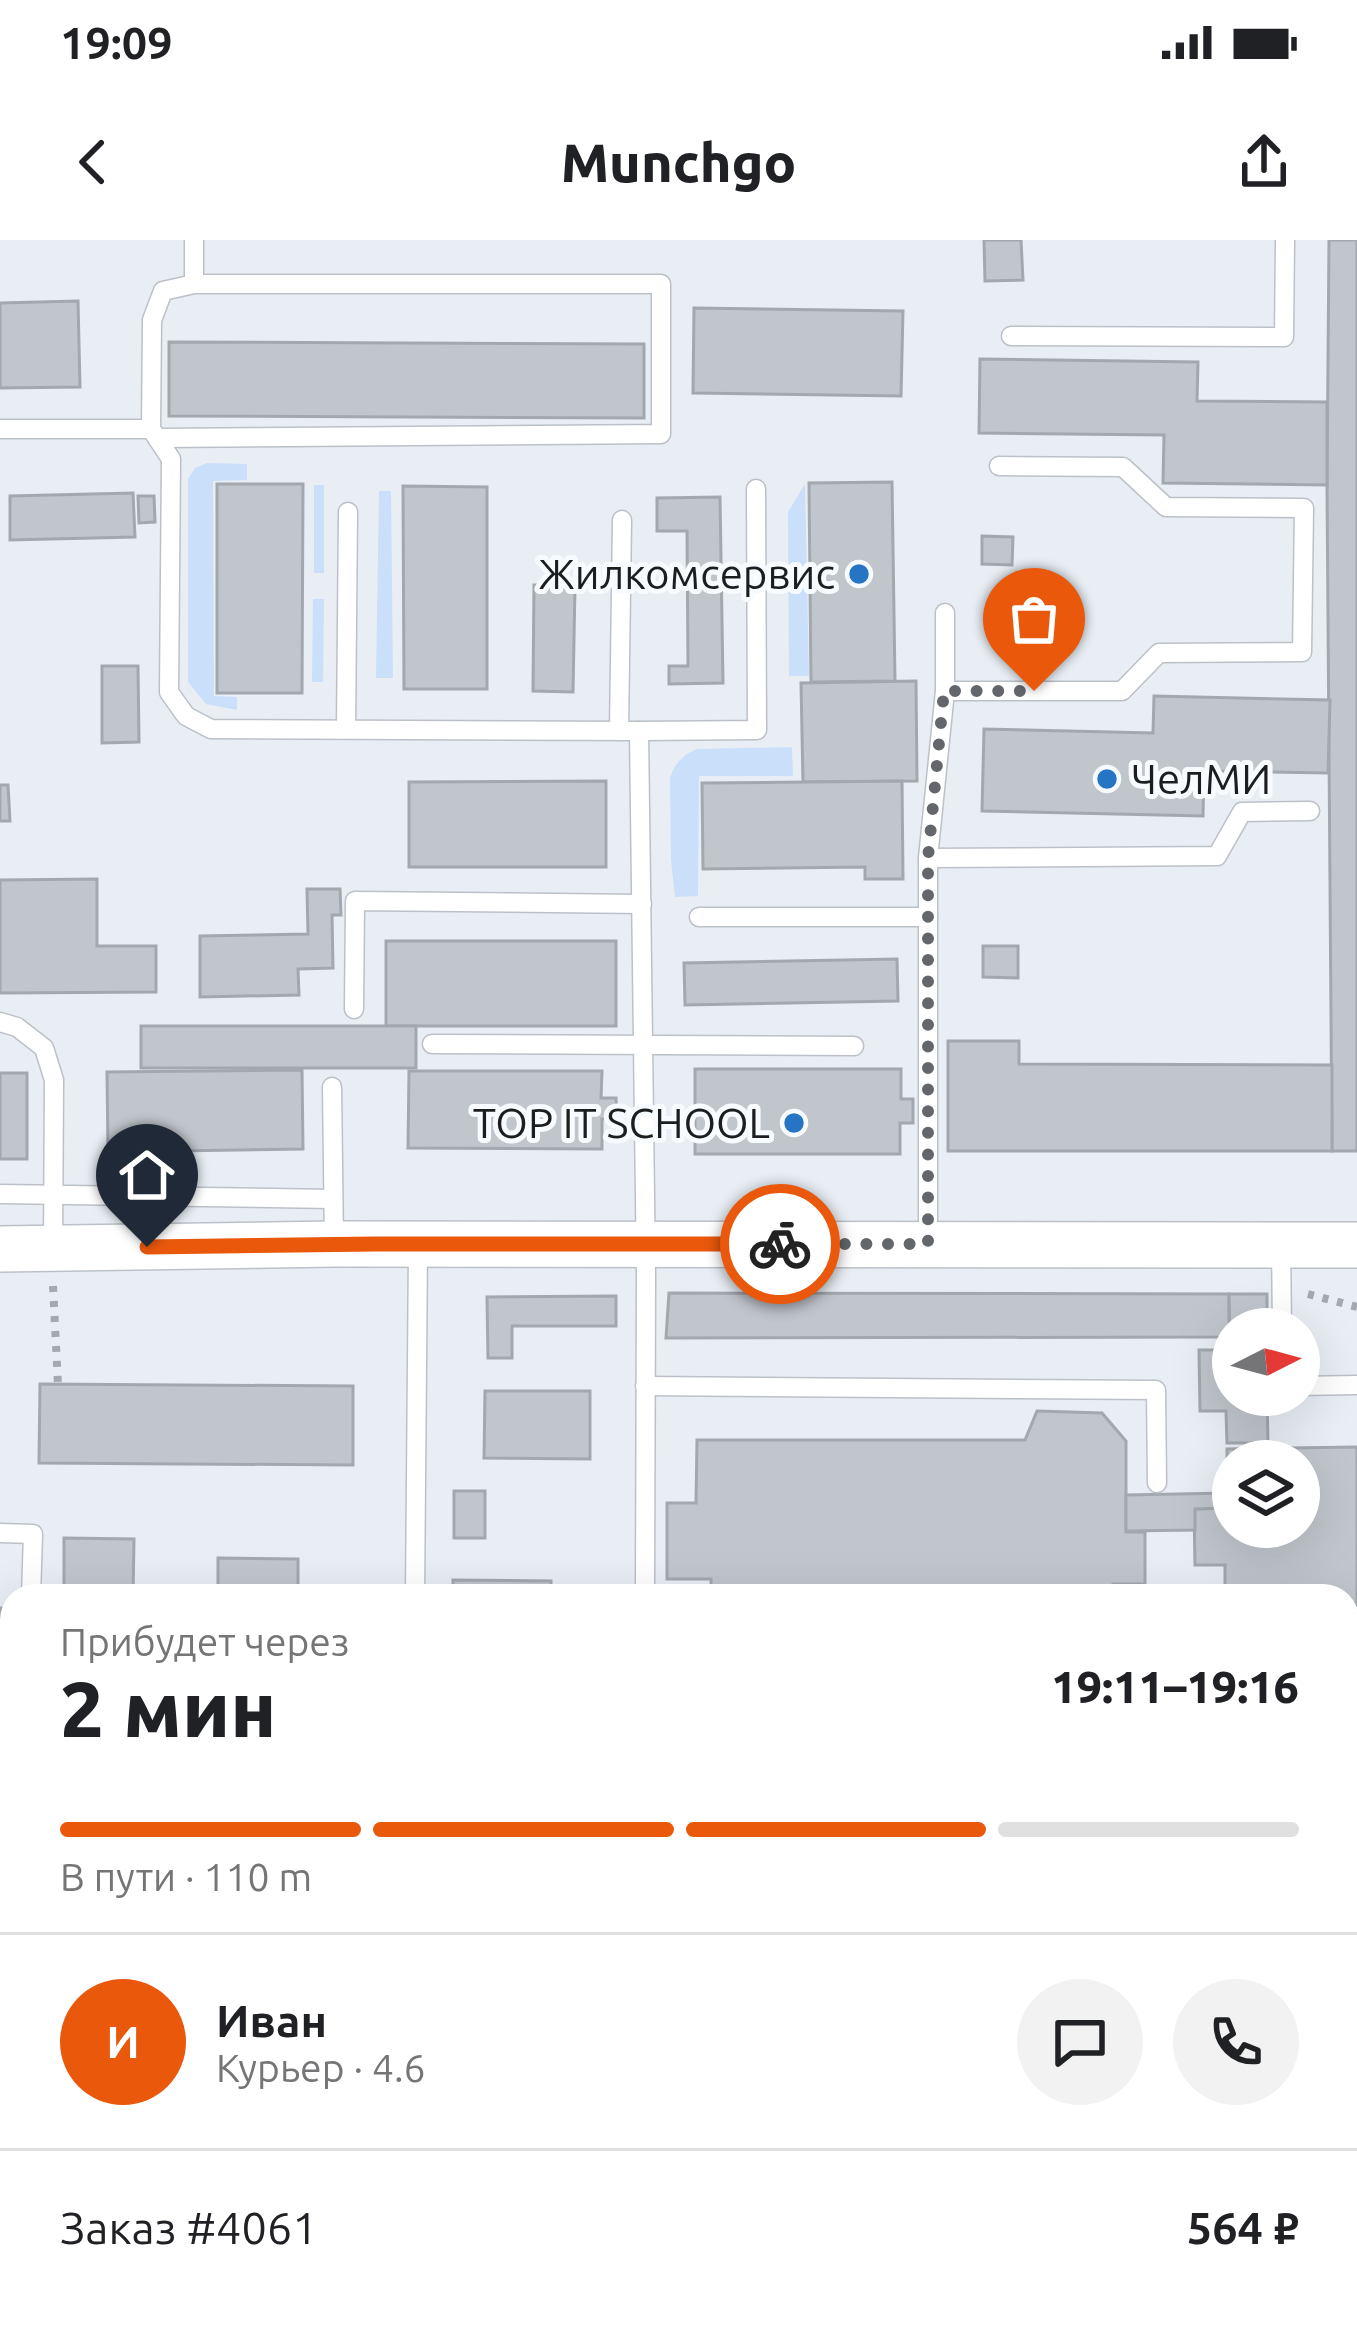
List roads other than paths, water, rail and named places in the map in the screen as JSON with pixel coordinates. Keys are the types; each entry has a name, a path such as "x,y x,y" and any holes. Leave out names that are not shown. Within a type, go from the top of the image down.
{"street":[{"path":"0,1249 334,1244 1357,1245"}],"lane":[{"path":"194,240 194,284"},
{"path":"1011,336 1284,337 1285,240"},
{"path":"0,429 154,433 661,434 661,284 194,284 163,291 152,320 154,433 171,459 170,692 187,716 211,729 757,730 756,489"},
{"path":"944,691 1122,691 1160,653 1302,652 1304,508 1166,507 1123,467 999,466"},
{"path":"346,729 348,512"},
{"path":"622,520 629,731 642,904 645,1584"},
{"path":"928,1244 928,858 944,691 944,613"},
{"path":"928,858 1217,856 1242,812 1310,811"},
{"path":"354,1009 355,901 642,904"},
{"path":"699,917 928,917"},
{"path":"0,1022 44,1048 54,1080 53,1249"},
{"path":"432,1043 854,1046"},
{"path":"332,1087 334,1244"},
{"path":"0,1194 333,1199"},
{"path":"415,1584 418,1244"},
{"path":"1281,1245 1282,1308"},
{"path":"1320,1386 1357,1385"},
{"path":"646,1386 1156,1390 1157,1483"},
{"path":"0,1533 33,1534 32,1584"}],"place":[{"name":"Жилкомсервис","path":"859,574"},
{"name":"ЧелМИ","path":"1107,779"},
{"name":"TOP IT SCHOOL","path":"794,1123"}]}
